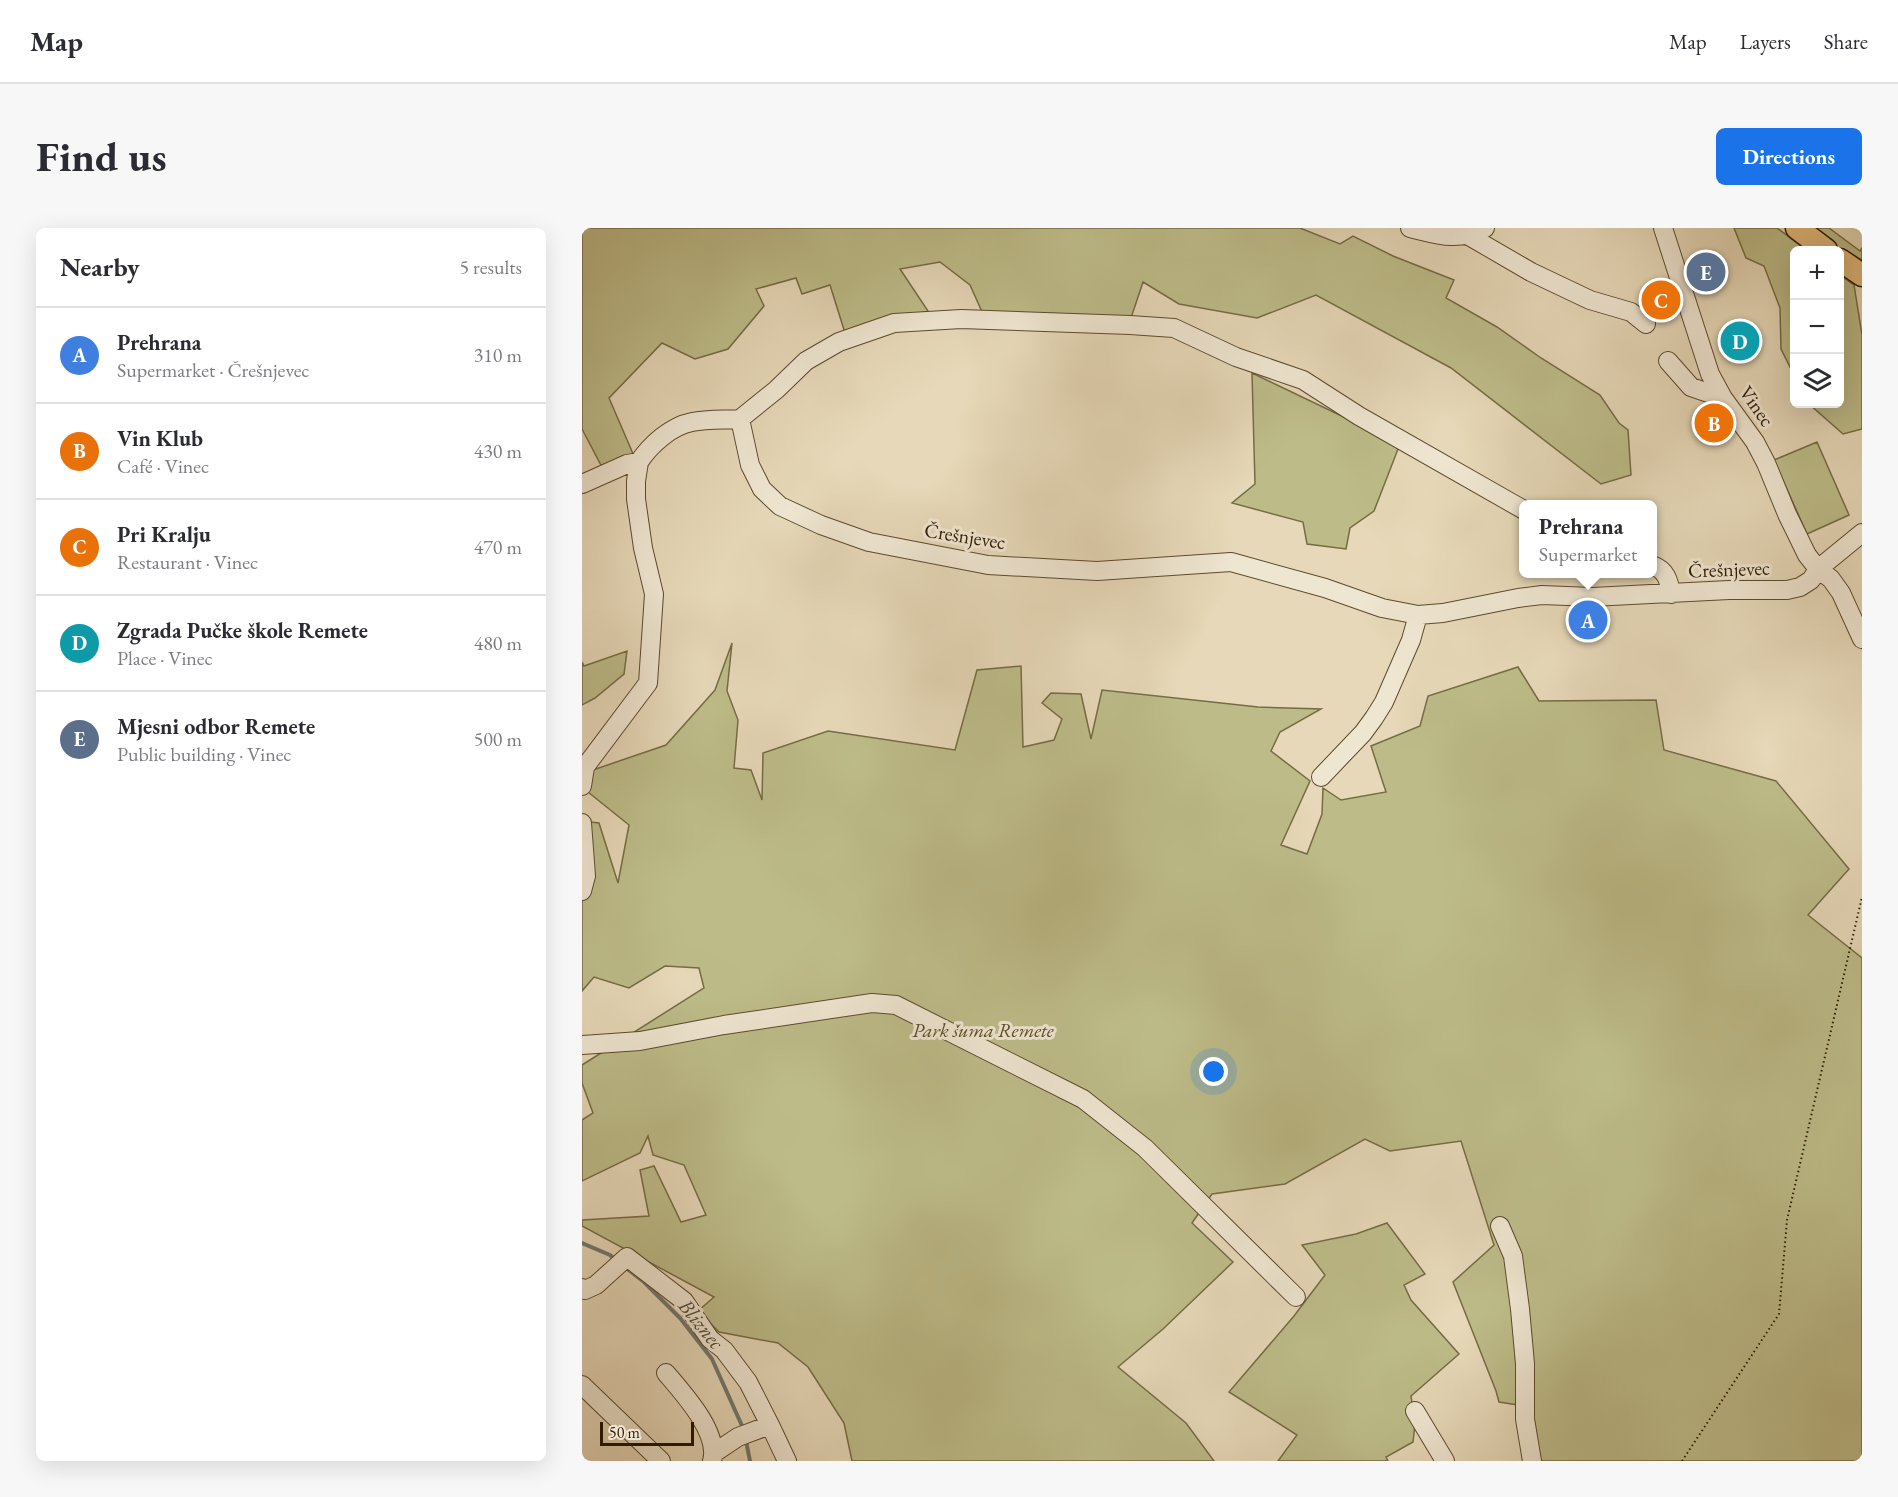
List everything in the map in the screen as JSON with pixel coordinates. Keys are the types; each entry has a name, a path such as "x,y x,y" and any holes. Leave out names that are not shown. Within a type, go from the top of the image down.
{"main road":[{"path":"1797,228 1821,246"},
{"path":"1844,263 1862,275"}],"street":[{"path":"1410,228 1452,236 1477,232 1531,272 1590,300 1631,312 1646,324"},
{"name":"Vinec","path":"1663,228 1710,374 1723,398 1755,442 1797,537 1818,569 1831,579 1841,593 1862,639"},
{"path":"582,786 585,767 648,682 654,594 643,548 636,499 639,462 645,452 672,430 690,422 740,419 776,390 806,361 839,342 894,323 961,318 1174,328 1236,357 1303,380 1359,416 1519,507"},
{"path":"1668,361 1690,387 1723,398"},
{"name":"Črešnjevec","path":"740,419 750,465 762,489 780,506 821,525 869,542 988,565 1097,571 1231,562 1325,588 1398,613 1418,615 1443,613 1542,595 1592,597 1729,590 1787,590 1800,587 1811,580 1818,569"},
{"path":"582,484 627,464 639,462"},
{"path":"1818,569 1862,533"},
{"path":"1657,566 1666,574 1671,594"},
{"path":"1321,777 1363,733 1379,710 1411,640 1418,615"},
{"path":"582,822 586,876 582,891"},
{"path":"584,1039 640,1041 724,1025 872,1003 896,1005 1083,1099 1145,1148 1296,1297"},
{"path":"1500,1226 1513,1256 1525,1364 1525,1419 1532,1461"},
{"path":"582,1288 585,1290 596,1284 627,1257 684,1301 710,1339 724,1350 748,1382 788,1461"},
{"path":"666,1373 691,1402 707,1431 713,1457 744,1435 770,1425"},
{"path":"582,1385 661,1461"},
{"path":"1415,1411 1445,1461"}],"path":[{"path":"1682,1461 1779,1314 1787,1220 1862,897"}],"green space":[{"path":"582,228 1300,228 1340,244 1353,236 1393,256 1454,280 1446,298 1497,327 1600,395 1619,423 1628,430 1631,475 1601,484 1451,368 1316,295 1257,318 1179,304 1143,282 1130,321 983,314 970,285 940,262 900,269 928,311 845,333 830,285 802,294 796,278 756,289 764,306 728,349 695,359 662,343 609,398 634,456 603,469 582,429"},
{"path":"1734,228 1777,228 1802,246 1790,246 1790,367 1781,349 1780,308 1764,266 1746,258"},
{"path":"1806,228 1829,228 1860,251 1862,248 1862,259 1859,260 1844,253 1844,246 1831,246"},
{"path":"1844,278 1854,285 1862,335 1862,429 1843,434 1814,408 1844,408"},
{"path":"1252,373 1400,444 1374,511 1350,528 1346,549 1307,544 1303,522 1232,503 1255,484"},
{"path":"1817,442 1849,515 1807,534 1774,460"},
{"name":"Park šuma Remete","path":"732,643 727,691 738,720 734,768 751,770 762,800 763,753 828,731 955,750 977,670 1021,666 1023,747 1054,740 1062,719 1042,703 1051,693 1081,694 1091,739 1102,690 1258,707 1321,709 1280,732 1271,751 1310,781 1281,845 1307,854 1322,814 1323,788 1341,800 1386,792 1371,746 1420,726 1428,696 1518,667 1539,701 1656,700 1664,750 1776,781 1849,869 1808,915 1862,958 1862,1461 1535,1461 1518,1405 1499,1402 1453,1282 1494,1245 1461,1141 1390,1151 1365,1139 1285,1184 1212,1194 1192,1223 1233,1262 1163,1329 1118,1367 1186,1423 1214,1461 852,1461 844,1423 808,1367 778,1343 719,1332 698,1311 714,1297 582,1226 582,1220 649,1216 640,1170 654,1166 681,1222 706,1215 684,1165 653,1155 648,1136 640,1153 582,1181 582,1120 593,1113 582,1083 582,1065 704,988 699,968 665,966 629,988 594,977 582,991 582,821 599,823 618,883 629,825 583,788 584,773 666,745 715,690"},
{"path":"627,651 624,674 595,698 582,705 582,662 584,666"},
{"path":"1387,1223 1425,1274 1404,1285 1411,1300 1459,1354 1411,1396 1415,1424 1413,1442 1386,1457 1388,1461 1278,1461 1297,1435 1229,1392 1294,1316 1325,1275 1302,1245 1356,1234"}],"waterway":[{"name":"Bliznec","path":"582,1243 610,1255 617,1261"},
{"name":"Bliznec","path":"625,1267 644,1282 680,1318 712,1359 743,1428"},
{"name":"Bliznec","path":"746,1441 750,1461"}],"place":[{"name":"Mjesni odbor Remete","path":"1706,272"},
{"name":"Pri Kralju","path":"1661,300"},
{"name":"Zgrada Pučke škole Remete","path":"1740,341"},
{"name":"Vin Klub","path":"1714,423"},
{"name":"Prehrana","path":"1588,620"}]}
